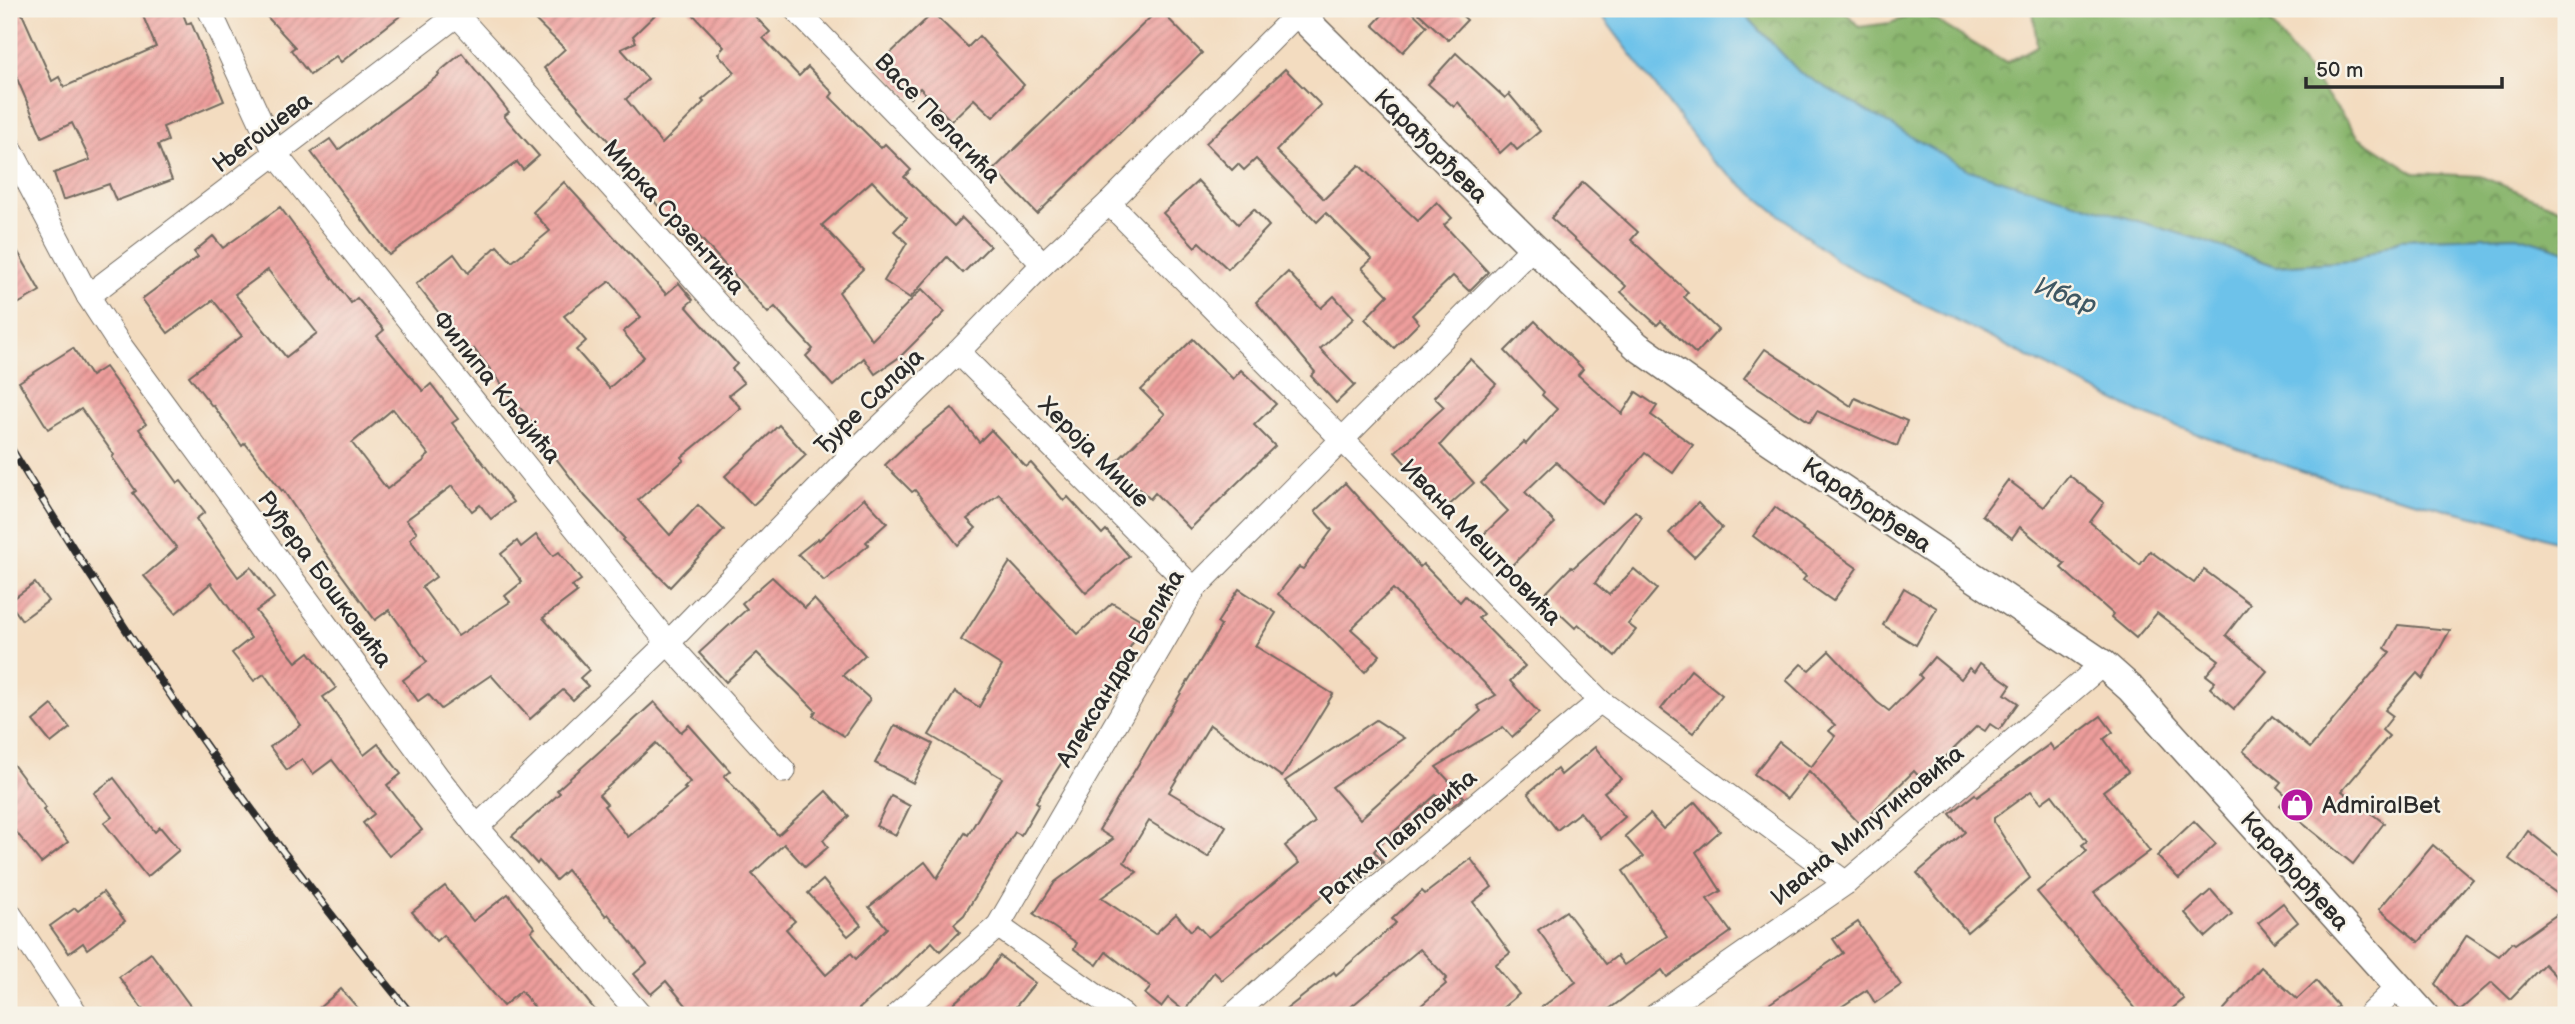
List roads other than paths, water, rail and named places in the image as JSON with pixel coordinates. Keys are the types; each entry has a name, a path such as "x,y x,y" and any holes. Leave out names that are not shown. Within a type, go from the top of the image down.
{"street":[{"name":"Филипа Кљајића","path":"209,9 276,155 668,643 784,771"},
{"name":"Васе Пелагића","path":"795,9 1043,264"},
{"name":"Ђуре Салаја","path":"477,827 668,643 852,454 958,352 1043,264 1109,203 1296,11"},
{"name":"Карађорђева","path":"1296,11 1533,247 1637,346 1768,439 2102,664 2130,688 2424,1015"},
{"name":"Његошева","path":"88,296 462,12"},
{"name":"Мирка Срзентића","path":"462,12 852,454"},
{"name":"Руђера Бошковића","path":"9,146 88,296 120,345 437,776 477,827 640,1015"},
{"name":"Ивана Мештровића","path":"1109,203 1600,701 1846,883"},
{"name":"Александра Белића","path":"897,1015 998,926 1194,589 1533,247"},
{"name":"Хероја Мише","path":"958,352 1194,589"},
{"name":"Ивана Милутиновића","path":"1656,1015 1846,883 2102,664"},
{"name":"Ратка Павловића","path":"1233,1015 1376,888 1600,701"},
{"path":"9,913 77,1015"},
{"path":"998,926 1123,1015"},
{"path":"2369,1015 2399,986"}],"water":[{"name":"Ибар","path":"1597,9 1740,9 1799,72 1969,170 2204,241 2276,266 2353,261 2400,240 2517,236 2566,251 2566,545 2502,523 2318,477 2140,413 1837,261 1711,160"}],"railway":[{"path":"9,445 102,593 200,738 303,878 412,1015"}],"place":[{"name":"AdmiralBet","path":"2297,805"}]}
